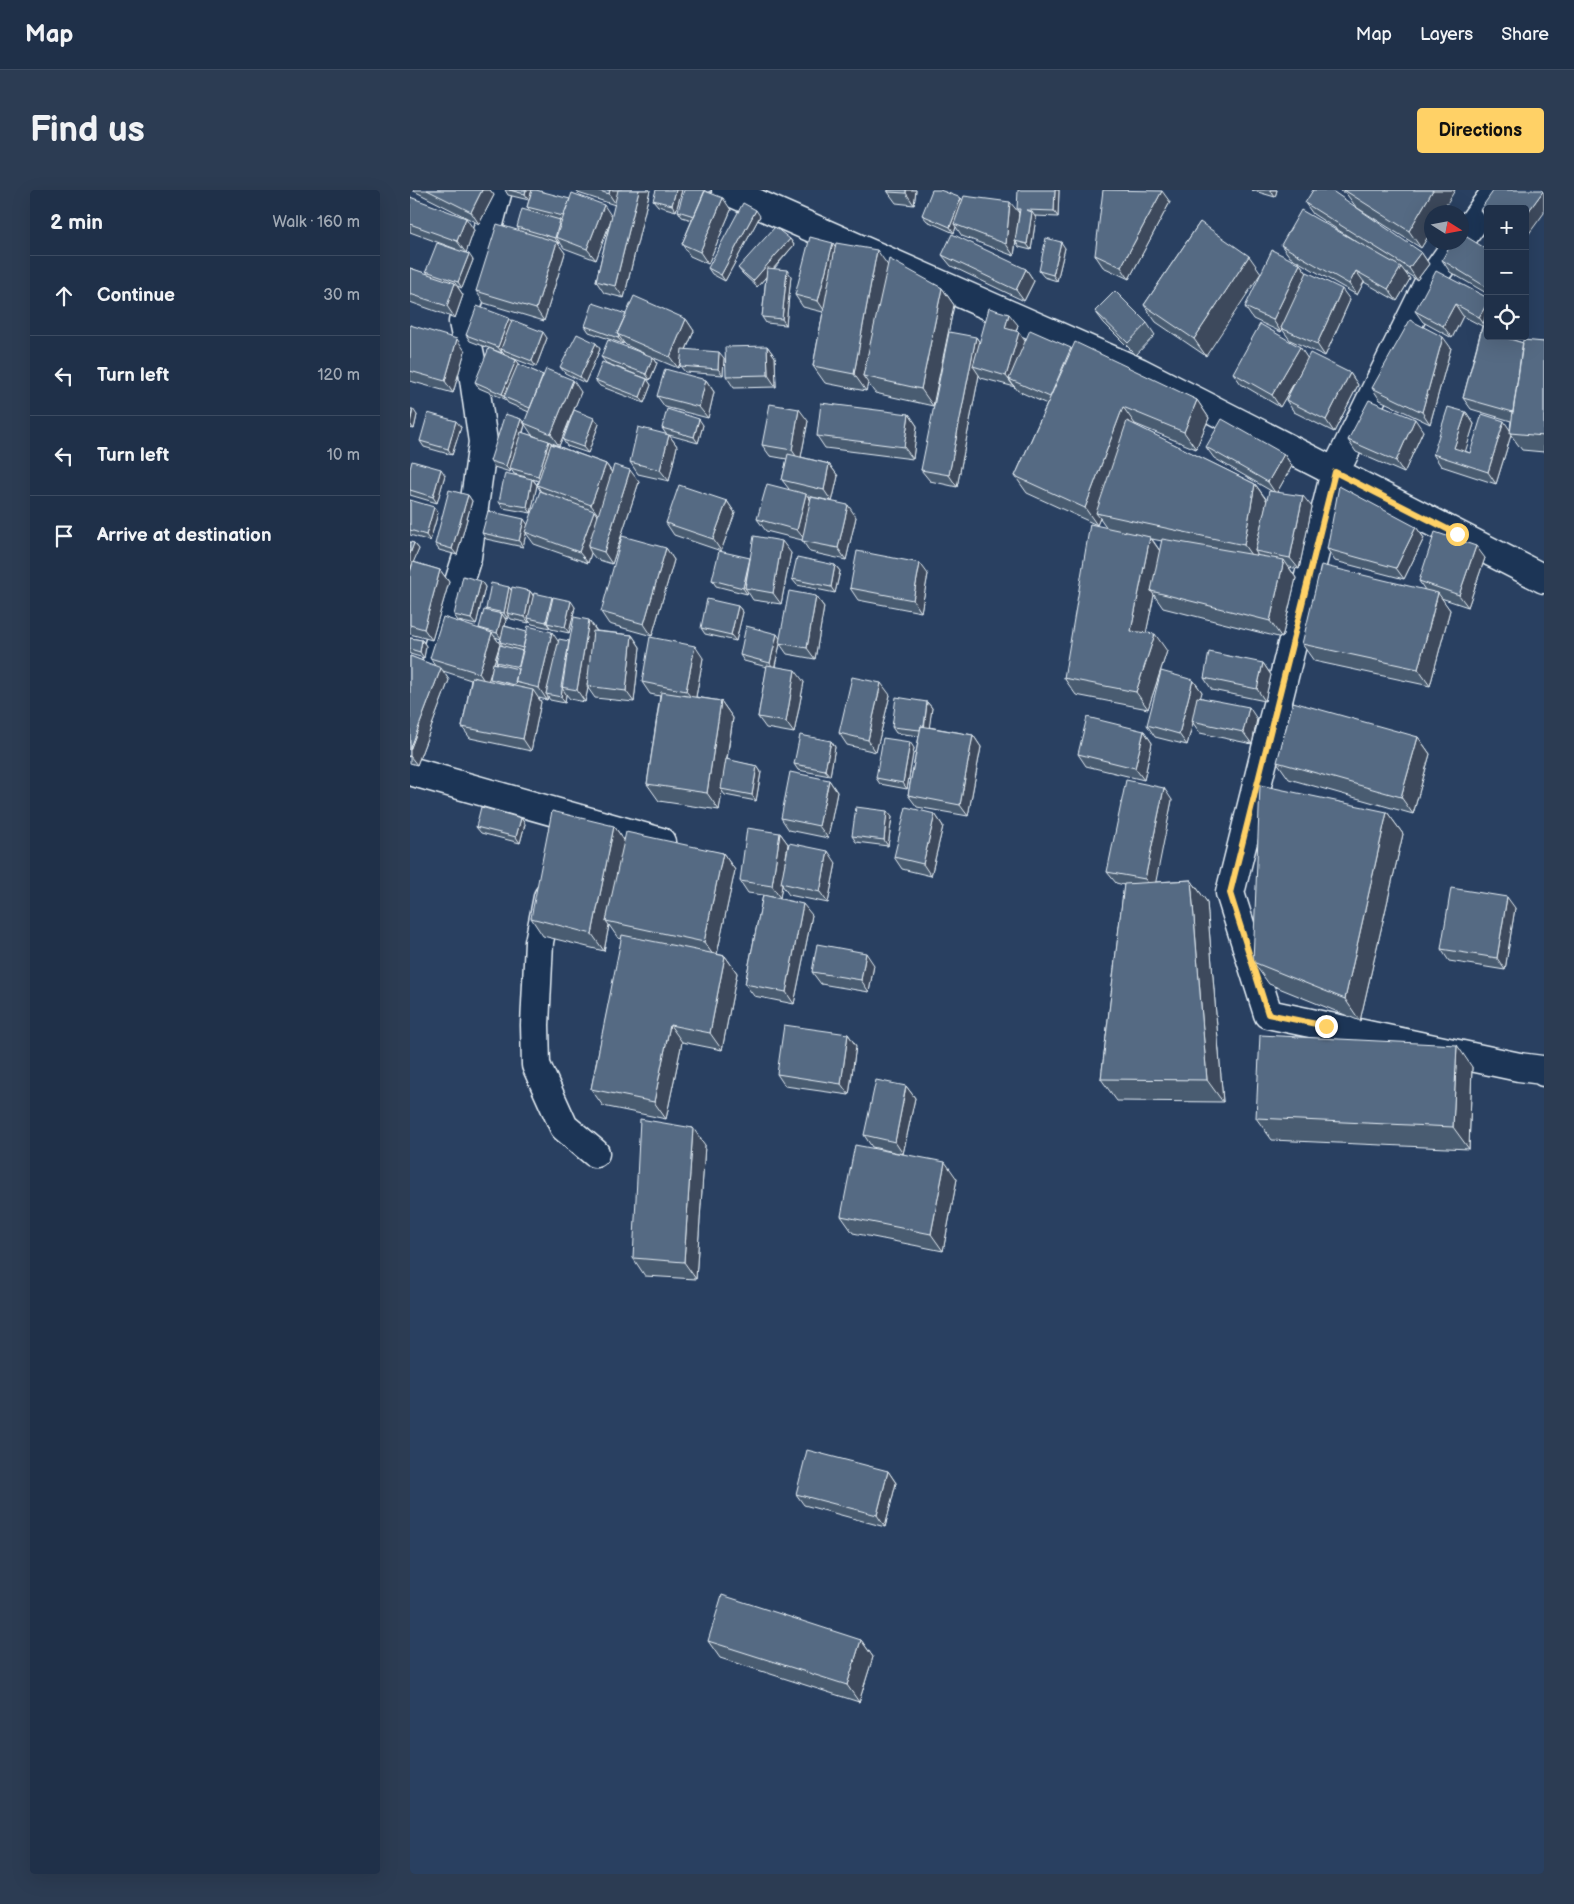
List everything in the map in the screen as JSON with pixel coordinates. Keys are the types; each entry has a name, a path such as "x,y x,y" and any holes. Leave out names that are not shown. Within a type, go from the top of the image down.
{"street":[{"path":"434,661 467,557 483,442 472,365 463,322 498,190"},
{"path":"726,190 1139,372 1544,579"},
{"path":"1469,228 1497,190"},
{"path":"1452,250 1427,286 1335,472 1230,893 1268,1014 1519,1067 1542,1070 1544,1072"},
{"path":"410,771 687,850"},
{"path":"559,842 564,814"},
{"path":"554,869 539,942 535,1025 536,1065 564,1127 595,1153"}],"building":[{"path":"427,190 482,190 471,212"},
{"path":"509,190 526,190 525,194"},
{"path":"532,190 570,199 563,216 527,207"},
{"path":"596,190 610,190 609,194"},
{"path":"618,190 639,190 615,286 596,281"},
{"path":"656,190 676,190 672,205 653,200"},
{"path":"684,190 705,190 694,216 678,211"},
{"path":"888,190 906,190 906,193 888,192"},
{"path":"932,190 940,190 961,198 950,227 922,215"},
{"path":"1018,190 1055,190 1054,211 1026,210 1032,212 1027,244 1015,241 1020,209 1017,209"},
{"path":"1103,190 1162,191 1121,267 1095,255"},
{"path":"1313,190 1331,190 1421,252 1409,268 1305,203"},
{"path":"1344,190 1433,190 1409,231"},
{"path":"1494,190 1544,190 1529,211 1529,205 1484,205 1484,212 1480,210"},
{"path":"705,191 723,198 700,252 682,244"},
{"path":"572,193 604,205 587,249 556,237"},
{"path":"964,196 1010,202 1006,244 954,224"},
{"path":"410,197 466,218 457,241 410,224"},
{"path":"743,203 756,210 721,275 708,268"},
{"path":"522,209 560,220 555,238 517,227"},
{"path":"1301,210 1401,267 1388,289 1356,271 1349,284 1281,245"},
{"path":"1200,222 1249,256 1194,339 1144,305"},
{"path":"497,224 557,242 536,309 476,291"},
{"path":"775,227 790,239 753,281 738,268"},
{"path":"952,234 1026,269 1016,290 942,255"},
{"path":"810,237 833,243 818,301 795,295"},
{"path":"1046,238 1061,242 1053,275 1039,271"},
{"path":"1469,238 1484,248 1484,286 1442,260 1448,250 1469,250"},
{"path":"437,243 469,254 458,282 426,271"},
{"path":"836,243 877,250 854,374 813,366"},
{"path":"1272,250 1300,264 1273,320 1245,307"},
{"path":"889,259 942,288 921,389 863,376"},
{"path":"410,268 455,283 447,306 410,294"},
{"path":"767,268 787,270 782,319 762,317"},
{"path":"1436,271 1484,296 1484,309 1479,317 1455,304 1443,326 1415,311"},
{"path":"1307,272 1342,289 1317,344 1281,328"},
{"path":"1115,291 1147,323 1128,343 1095,311"},
{"path":"634,296 686,319 670,357 617,334"},
{"path":"593,303 626,314 617,334 618,338 585,326"},
{"path":"477,306 509,318 498,347 466,335"},
{"path":"989,308 1009,314 1005,328 1019,332 1006,376 973,366"},
{"path":"512,320 543,332 532,361 501,349"},
{"path":"1410,320 1443,337 1422,412 1372,388"},
{"path":"1484,321 1484,340 1513,340 1523,343 1513,412 1463,398"},
{"path":"1260,324 1300,347 1272,395 1233,373"},
{"path":"410,325 457,339 445,381 410,371"},
{"path":"1030,330 1071,348 1050,397 1009,379"},
{"path":"949,332 976,337 949,475 921,470"},
{"path":"577,334 596,343 580,377 560,367"},
{"path":"608,340 653,357 646,374 601,357"},
{"path":"1523,340 1544,342 1544,436 1510,433"},
{"path":"1075,342 1197,400 1184,432 1123,407 1085,508 1015,476"},
{"path":"767,346 768,375 726,376 725,347"},
{"path":"489,348 516,360 502,394 475,382"},
{"path":"682,349 719,352 718,369 680,366"},
{"path":"1310,353 1350,373 1326,420 1286,400"},
{"path":"602,362 647,379 640,397 595,380"},
{"path":"518,364 543,375 530,408 504,397"},
{"path":"546,369 573,380 551,434 524,423"},
{"path":"665,369 706,380 699,407 657,396"},
{"path":"1369,400 1415,419 1396,461 1348,440"},
{"path":"821,403 909,414 904,447 817,436"},
{"path":"770,404 799,409 792,450 762,445"},
{"path":"1448,407 1466,412 1454,448 1470,453 1482,414 1504,421 1488,472 1433,454"},
{"path":"410,409 413,409 410,421"},
{"path":"667,409 699,419 694,437 662,428"},
{"path":"574,410 594,418 583,447 563,440"},
{"path":"428,413 456,421 448,449 420,441"},
{"path":"505,414 521,419 506,466 490,461"},
{"path":"1222,419 1284,454 1268,482 1206,447"},
{"path":"1127,421 1255,484 1244,545 1096,513"},
{"path":"638,427 669,435 660,470 630,462"},
{"path":"521,432 549,441 538,476 510,468"},
{"path":"551,444 606,464 591,505 537,485"},
{"path":"788,454 829,464 824,490 782,480"},
{"path":"412,461 441,469 433,497 410,490"},
{"path":"614,465 630,470 604,552 588,547"},
{"path":"505,473 532,479 527,507 499,502"},
{"path":"767,484 806,494 797,530 757,519"},
{"path":"679,485 727,501 713,539 666,523"},
{"path":"1339,486 1416,527 1396,568 1327,549"},
{"path":"449,490 468,495 452,549 435,544"},
{"path":"540,491 594,511 579,552 525,532"},
{"path":"1269,491 1303,496 1290,558 1255,551"},
{"path":"811,497 848,505 838,548 802,541"},
{"path":"410,500 434,507 426,535 410,530"},
{"path":"488,511 524,519 519,541 482,533"},
{"path":"1090,524 1150,537 1131,631 1155,634 1136,692 1064,678"},
{"path":"1435,532 1476,546 1459,595 1419,581"},
{"path":"622,536 666,548 644,624 601,612"},
{"path":"754,536 782,541 773,593 745,588"},
{"path":"1162,539 1284,560 1270,621 1151,591"},
{"path":"410,542 414,543 410,554"},
{"path":"719,551 750,558 743,588 712,580"},
{"path":"857,551 920,563 913,600 850,588"},
{"path":"797,557 835,565 831,587 792,579"},
{"path":"413,562 440,570 424,629 410,625 410,573"},
{"path":"1321,565 1438,593 1418,669 1302,644"},
{"path":"463,576 481,581 471,619 454,615"},
{"path":"491,583 509,587 504,613 486,609"},
{"path":"512,587 530,591 525,617 507,613"},
{"path":"789,591 816,596 807,648 779,643"},
{"path":"534,593 552,597 546,622 528,618"},
{"path":"553,597 571,601 565,627 547,623"},
{"path":"707,599 738,606 731,635 701,628"},
{"path":"484,610 502,614 497,633 479,628"},
{"path":"443,617 492,633 479,673 430,658"},
{"path":"574,617 589,620 577,690 561,687"},
{"path":"504,626 527,632 523,648 500,642"},
{"path":"528,626 552,632 539,688 515,682"},
{"path":"746,626 777,634 770,663 740,655"},
{"path":"593,631 632,635 626,691 587,686"},
{"path":"650,637 695,646 686,691 642,682"},
{"path":"410,638 422,640 420,652 410,649"},
{"path":"559,639 569,641 561,697 546,694"},
{"path":"500,645 523,651 519,667 496,662"},
{"path":"1209,652 1263,663 1257,689 1204,678"},
{"path":"410,656 441,668 410,750"},
{"path":"493,663 518,669 515,685 490,679"},
{"path":"767,665 795,670 786,722 758,717"},
{"path":"1161,671 1193,680 1179,734 1147,725"},
{"path":"472,677 533,690 523,739 462,727"},
{"path":"852,677 881,683 868,740 839,733"},
{"path":"661,692 721,701 707,793 647,784"},
{"path":"896,697 927,702 924,726 921,726 920,730 892,727"},
{"path":"1197,697 1249,707 1243,732 1192,721"},
{"path":"1293,702 1418,737 1401,797 1277,762"},
{"path":"1087,717 1144,731 1135,768 1078,754"},
{"path":"921,726 973,735 960,805 908,795"},
{"path":"800,735 831,741 825,770 794,764"},
{"path":"883,738 910,742 903,783 876,778"},
{"path":"726,759 757,766 752,795 721,789"},
{"path":"790,772 829,780 819,826 781,818"},
{"path":"1126,780 1164,788 1145,879 1107,872"},
{"path":"1260,785 1387,812 1345,999 1253,962"},
{"path":"481,807 521,818 516,837 476,827"},
{"path":"856,807 887,811 884,840 852,836"},
{"path":"906,807 935,814 923,864 894,857"},
{"path":"552,811 614,826 592,934 531,918"},
{"path":"747,828 780,833 772,886 740,881"},
{"path":"626,832 723,853 704,942 606,921"},
{"path":"789,843 828,851 820,892 781,883"},
{"path":"1191,880 1207,1080 1101,1079 1124,884"},
{"path":"1451,888 1507,897 1497,958 1441,949"},
{"path":"763,895 803,904 786,992 745,984"},
{"path":"622,935 725,956 710,1033 670,1025 654,1102 591,1089"},
{"path":"817,944 866,953 861,980 812,972"},
{"path":"784,1025 848,1034 841,1084 777,1074"},
{"path":"1260,1035 1457,1045 1453,1127 1256,1118"},
{"path":"876,1080 906,1086 895,1142 864,1135"},
{"path":"640,1119 693,1128 684,1262 633,1258"},
{"path":"855,1145 945,1162 931,1234 841,1216"},
{"path":"807,1450 888,1471 877,1515 796,1494"},
{"path":"722,1595 861,1640 847,1685 708,1641"}],"route":[{"path":"1326,1026 1268,1014 1230,893 1335,472 1457,534"}]}
